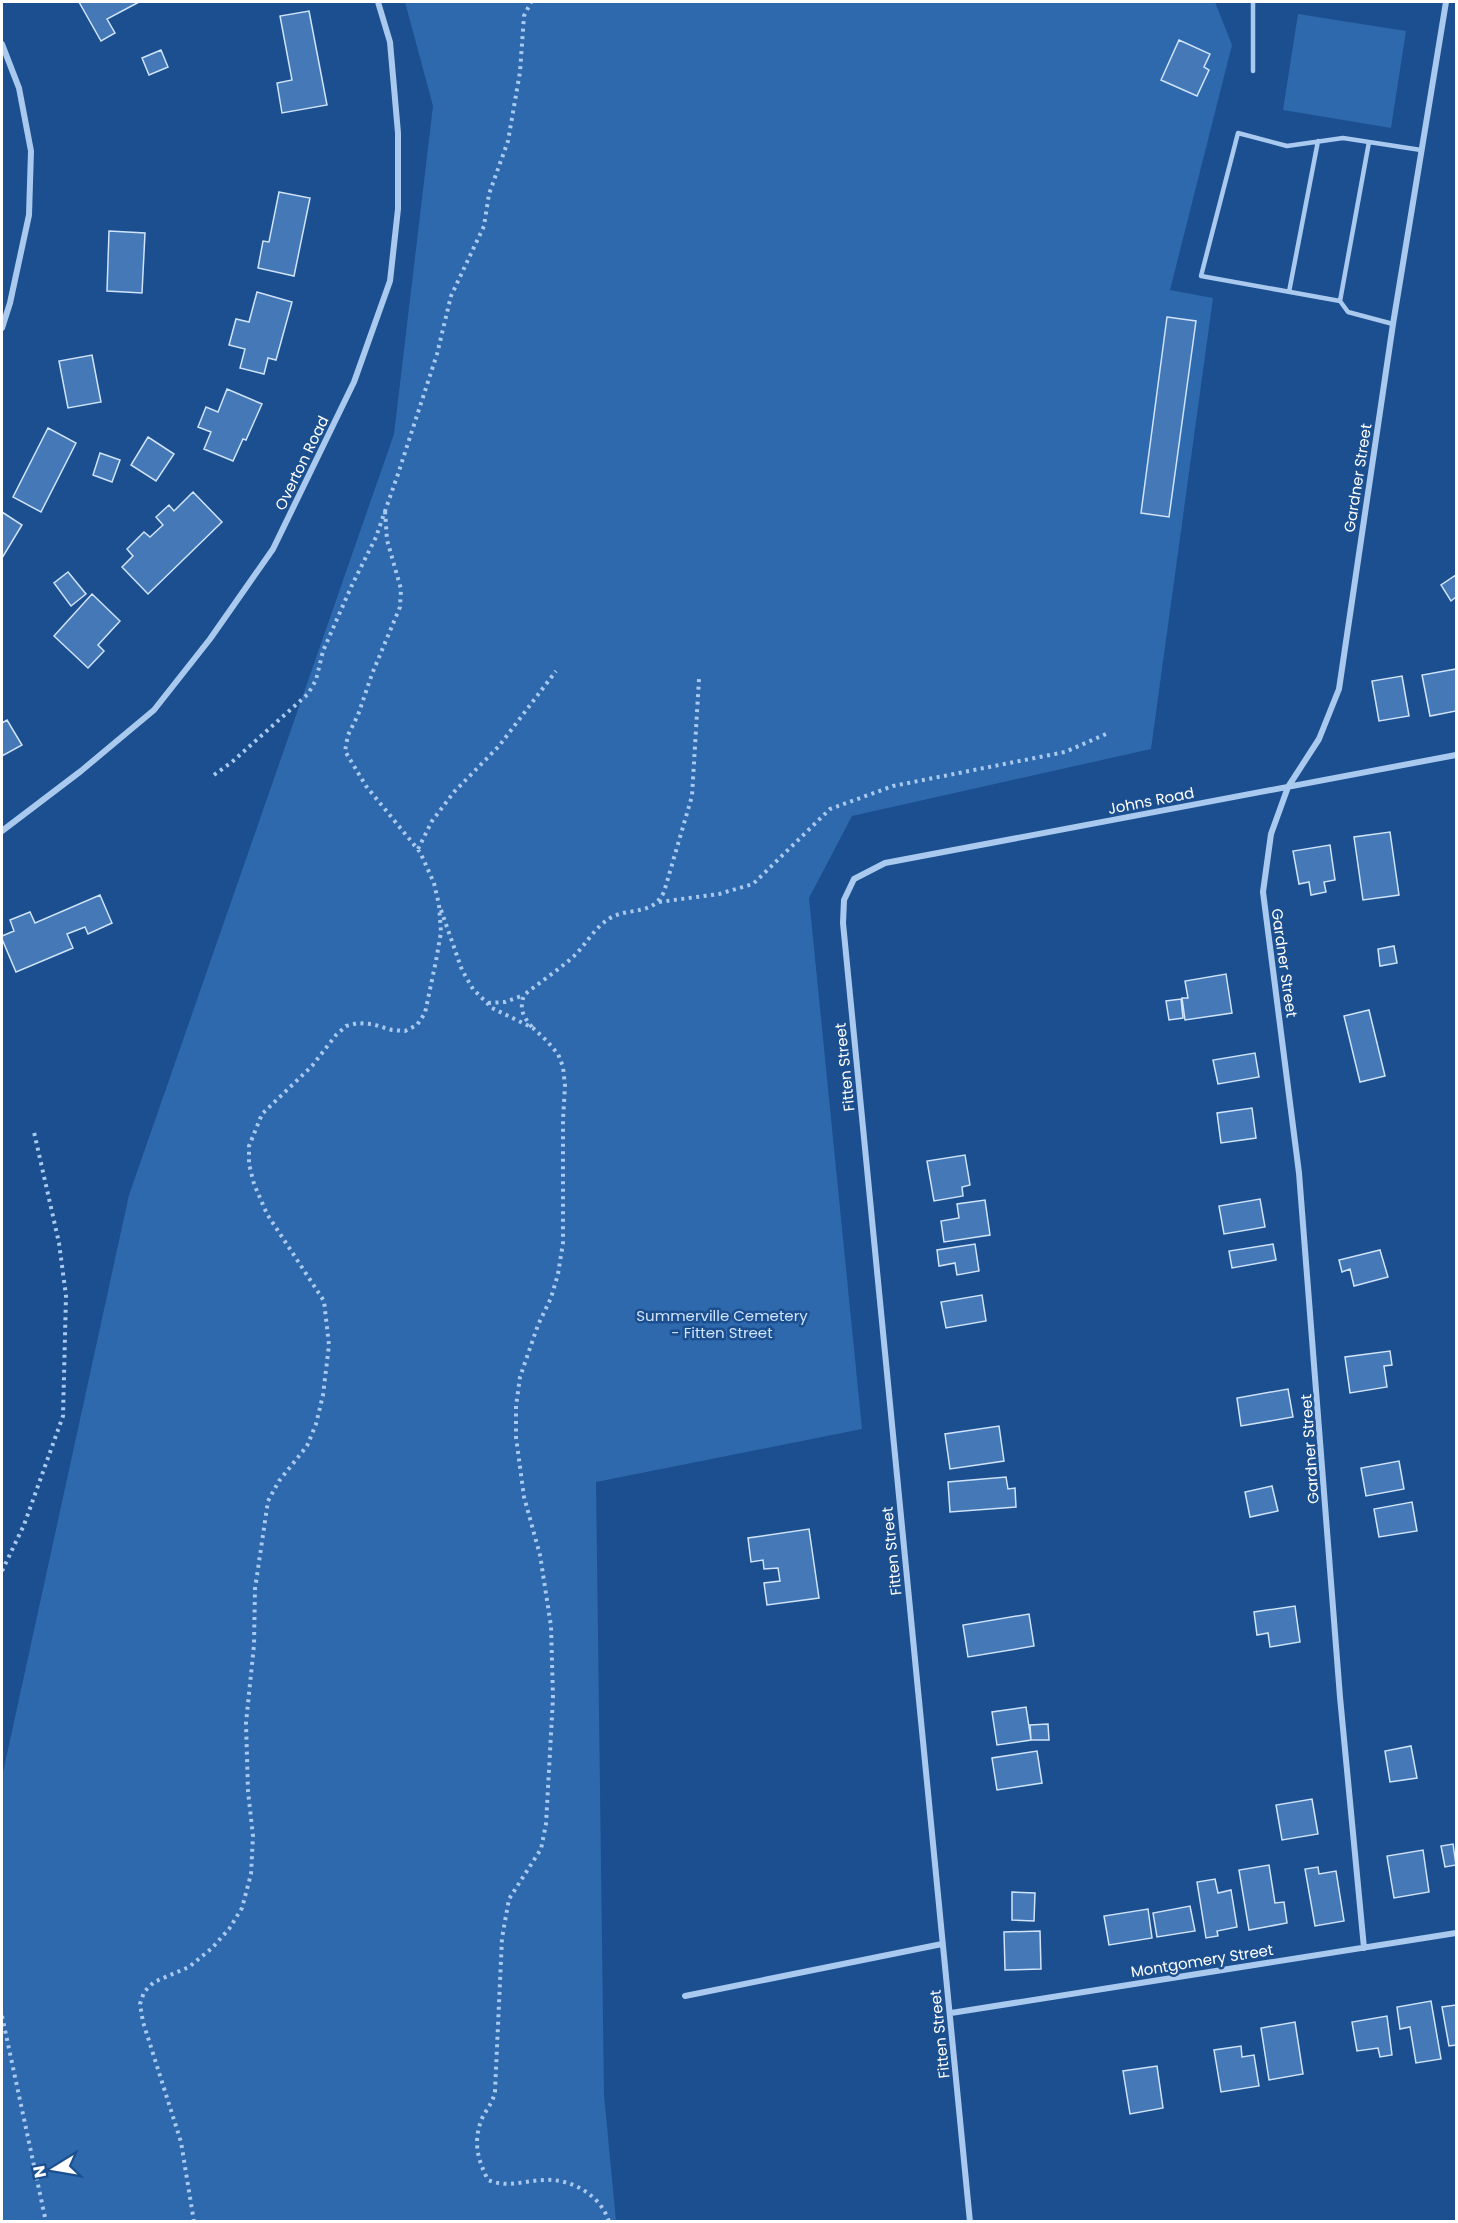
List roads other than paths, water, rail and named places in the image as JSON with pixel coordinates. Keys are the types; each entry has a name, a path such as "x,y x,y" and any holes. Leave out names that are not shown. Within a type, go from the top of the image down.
{"street":[{"name":"Overton Road","path":"2,831 81,771 154,711 210,639 273,549 354,382 390,280 398,208 398,133 390,42 378,2"},
{"name":"Gardner Street","path":"1364,1948 1340,1697 1299,1173 1263,892 1271,834 1288,788 1319,739 1338,689 1393,324 1446,2"},
{"path":"2,44 19,88 31,151 29,215 10,303 2,328"},
{"name":"Johns Road","path":"854,879 885,863 1456,755"},
{"name":"Fitten Street","path":"854,879 844,900 843,922 970,2222"},
{"name":"Montgomery Street","path":"951,2013 1456,1934"},
{"path":"685,1996 942,1944"}],"lane":[{"path":"1252,2 1253,71"},
{"path":"1393,324 1348,312 1340,301 1201,276 1238,133 1287,146 1343,138 1421,150"},
{"path":"1289,292 1318,141"},
{"path":"1340,301 1369,142"}],"park label":[{"name":"Summerville Cemetery - Fitten Street","path":"722,1324"}]}
